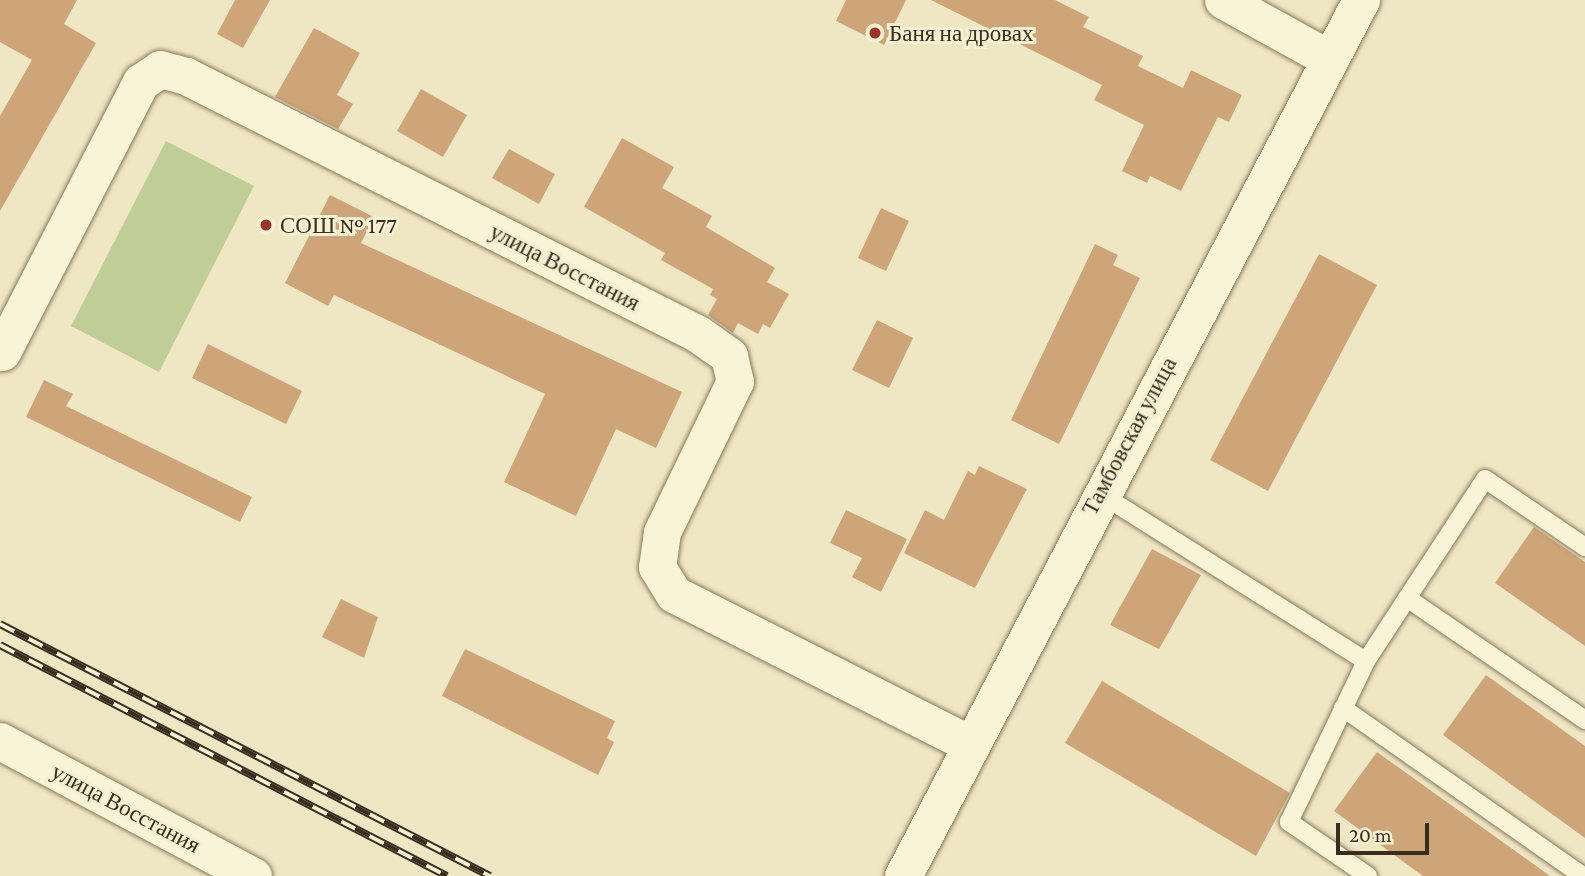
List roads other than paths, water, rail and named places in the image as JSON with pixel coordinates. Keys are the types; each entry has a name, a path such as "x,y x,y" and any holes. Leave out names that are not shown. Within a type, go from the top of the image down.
{"street":[{"path":"1223,0 1328,58"},
{"name":"Тамбовская улица","path":"902,876 1099,493 1361,0"},
{"name":"улица Восстания","path":"2,352 141,82 160,69 186,76 698,334 729,356 735,381 662,532 657,567 674,594 970,744"},
{"name":"улица Восстания","path":"0,741 253,876"}],"lane":[{"path":"1368,876 1289,822 1366,661 1485,479 1585,547"},
{"path":"1099,493 1366,661"},
{"path":"1407,598 1585,720"},
{"path":"1343,708 1583,876"}],"railway":[{"path":"0,624 490,876"},
{"path":"0,645 447,876"}],"place":[{"name":"Баня на дровах","path":"875,33"},
{"name":"СОШ № 177","path":"266,225"}]}
